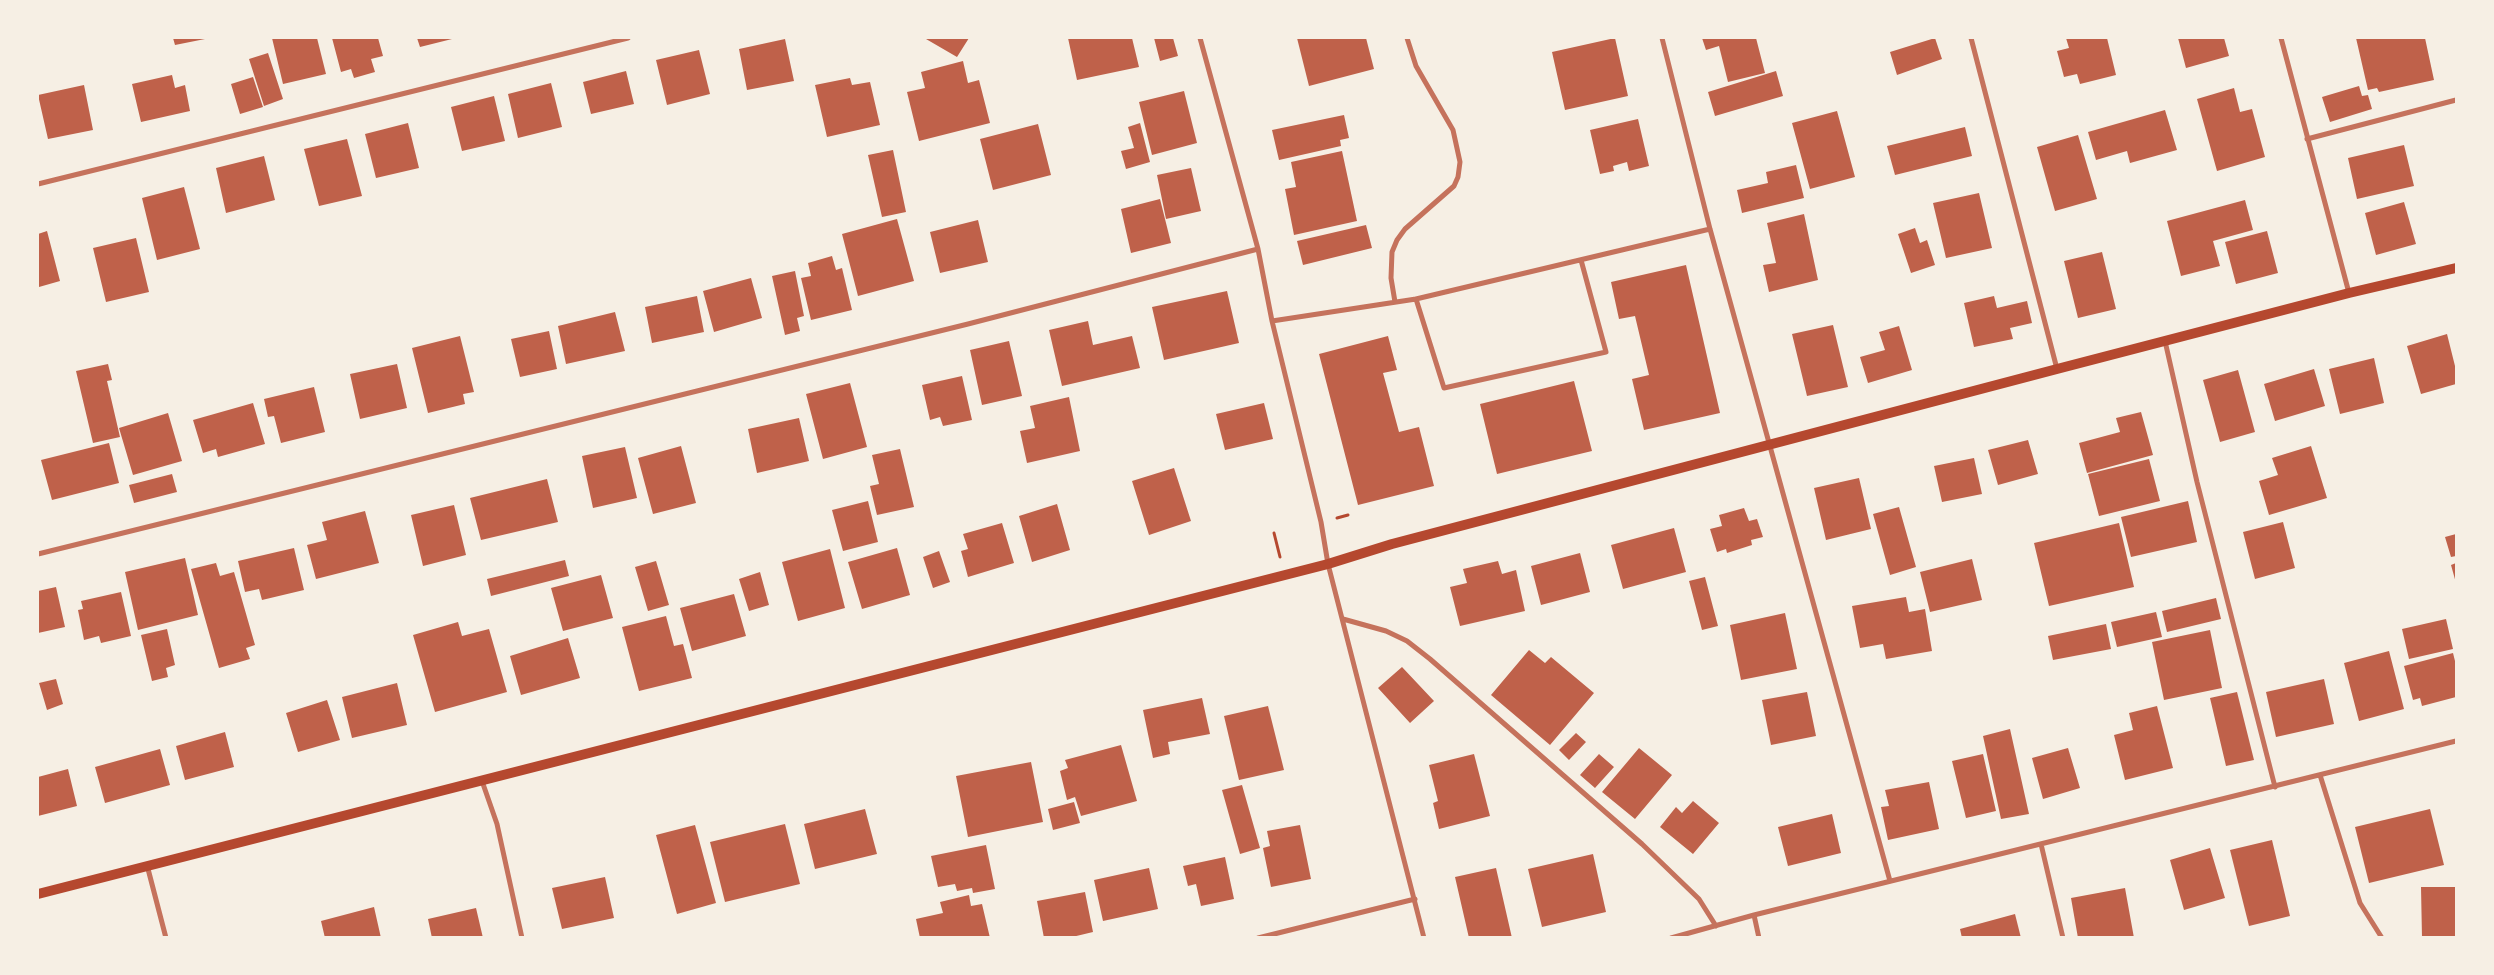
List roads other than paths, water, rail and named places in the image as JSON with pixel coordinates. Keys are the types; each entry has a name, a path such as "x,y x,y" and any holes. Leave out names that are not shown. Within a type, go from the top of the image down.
{"main road":[{"path":"38,894 1328,564 1402,542 1768,445 2349,293 2456,268"}],"street":[{"path":"38,184 628,38"},
{"path":"1200,38 1258,249 1272,321 1321,522 1328,564 1424,938"},
{"path":"1395,302 1391,278 1392,252 1397,240 1405,229 1454,186 1458,177 1460,162 1453,130 1440,104 1416,66 1407,38"},
{"path":"1662,38 1710,229 1768,445 1890,881"},
{"path":"1971,38 2058,369"},
{"path":"2280,38 2349,293"},
{"path":"2307,139 2456,100"},
{"path":"1272,321 1416,299 1710,229"},
{"path":"38,554 968,324 1258,249"},
{"path":"1416,299 1444,388 1606,352 1581,260"},
{"path":"2165,341 2197,482 2275,786"},
{"path":"1343,620 1386,632 1407,641 1430,659 1642,844 1698,899 1716,926"},
{"path":"1671,938 1754,915 2456,741"},
{"path":"2320,774 2360,903 2382,938"},
{"path":"482,780 497,824 522,938"},
{"path":"2041,844 2063,938"},
{"path":"146,865 166,938"},
{"path":"1258,938 1415,899"},
{"path":"1754,915 1759,938"}]}
